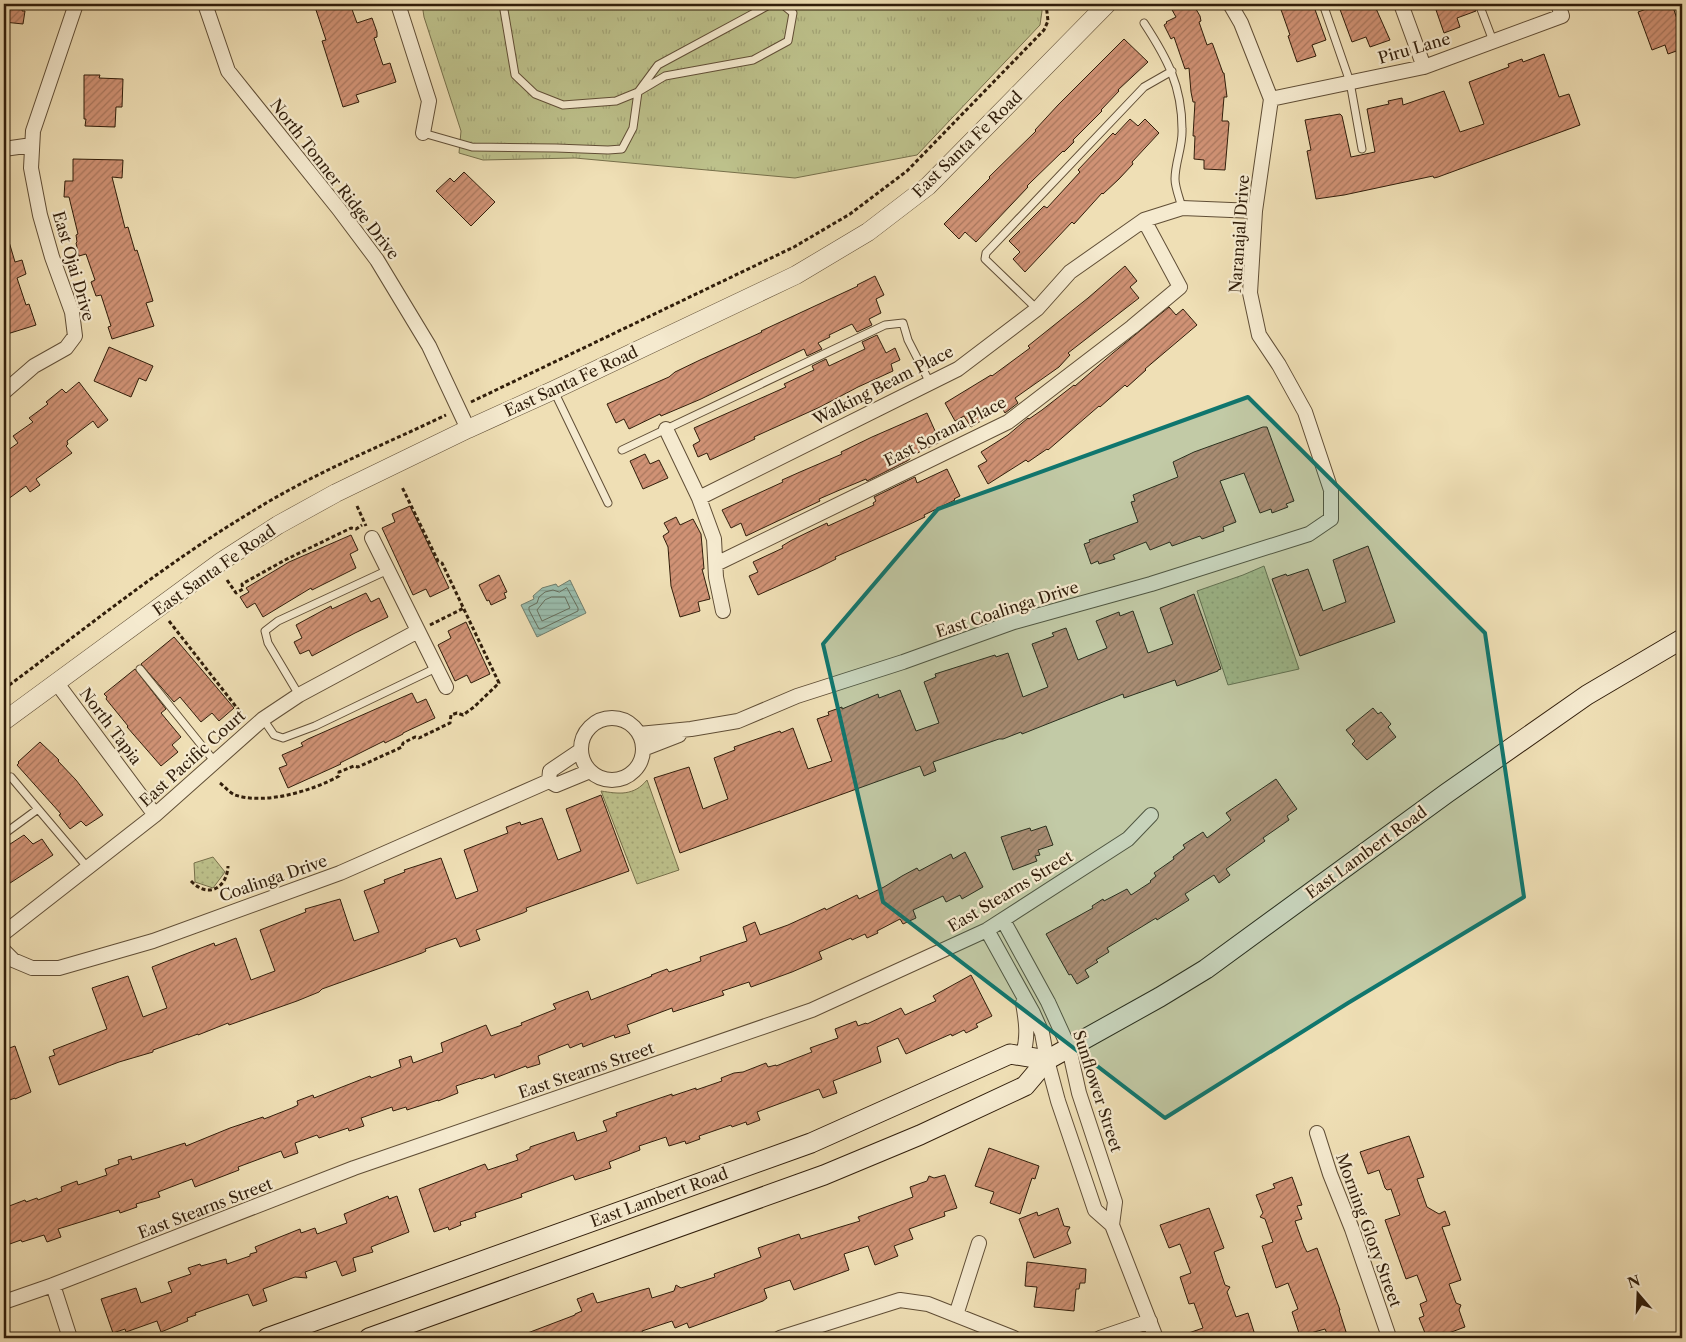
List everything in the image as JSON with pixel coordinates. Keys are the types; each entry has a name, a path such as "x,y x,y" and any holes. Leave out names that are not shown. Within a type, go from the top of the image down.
{"main road":[{"name":"East Lambert Road","path":"369,1338 824,1175 920,1135 1025,1086 1046,1060 1160,997 1206,969 1447,793 1587,695 1682,639"},
{"name":"East Lambert Road","path":"267,1338 811,1142 1010,1054 1046,1060"}],"street":[{"name":"East Ojai Drive","path":"4,392 34,366 66,348 75,336 72,312 52,257 40,215 31,168 33,131 76,4"},
{"name":"North Tonner Ridge Drive","path":"205,4 228,71 338,208 377,260 429,346 468,430"},
{"path":"398,4 429,101 423,133"},
{"name":"East Santa Fe Road","path":"4,721 222,561 278,525 336,494 468,430 796,274 868,232 928,186 1107,4"},
{"name":"Naranajal Drive","path":"1230,4 1242,23 1271,99 1255,211 1250,293 1259,335 1279,365 1305,412 1331,490 1331,519"},
{"path":"1402,4 1424,67"},
{"name":"Piru Lane","path":"1271,99 1424,67 1493,41 1560,10"},
{"path":"4,149 32,145"},
{"name":"Walking Beam Place","path":"698,498 958,368 1037,310 1070,272 1144,220 1182,208 1255,211"},
{"name":"East Sorana Place","path":"716,564 1008,422 1132,327 1180,286 1144,220"},
{"path":"666,429 698,498 714,539 716,577 723,611"},
{"name":"East Coalinga Drive","path":"691,729 738,721 797,696 903,662 1014,622 1151,584 1309,534 1331,519"},
{"path":"372,538 446,686"},
{"name":"East Pacific Court","path":"4,933 155,816 263,719 300,695 418,631"},
{"name":"North Tapia","path":"56,682 155,816"},
{"path":"614,718 633,726 640,734 643,749 642,758 632,773 624,778 615,780 606,780 590,771 585,765 581,750 587,731 595,724 614,718"},
{"path":"640,734 691,729"},
{"path":"643,749 691,729"},
{"name":"Coalinga Drive","path":"549,781 550,771 581,750"},
{"name":"Coalinga Drive","path":"549,781 556,785 590,771"},
{"name":"Coalinga Drive","path":"4,950 13,960 32,968 59,968 153,941 340,874 549,781"},
{"name":"East Stearns Street","path":"4,1302 53,1285 354,1168 812,1010 987,930 1128,839 1151,815"},
{"name":"Sunflower Street","path":"1003,920 1048,1002 1069,1048 1079,1093 1115,1202 1112,1225"},
{"name":"Sunflower Street","path":"987,930 1042,1033 1046,1060 1058,1101 1095,1210 1112,1225 1156,1338"},
{"path":"1020,990 1026,1023 1025,1048 1022,1056"},
{"name":"Morning Glory Street","path":"1317,1133 1330,1174 1352,1229 1388,1338"},
{"path":"956,1315 980,1243"},
{"path":"53,1285 70,1338"},
{"path":"780,1338 900,1300 928,1304 1014,1338"},
{"path":"1100,1338 1150,1321"}],"lane":[{"path":"504,4 515,75 535,94 563,105 616,101 638,92 665,76 753,60 788,41 793,12 782,4"},
{"path":"423,133 472,147 622,149 633,128 638,92 658,65 741,18 771,4"},
{"path":"1323,4 1350,82 1362,149"},
{"path":"1479,4 1493,41"},
{"path":"1144,22 1164,53 1176,81 1181,105 1183,131 1177,157 1175,180 1182,208"},
{"path":"1037,310 985,259 986,253 1144,87 1172,71"},
{"path":"622,450 885,325 903,323 908,340 930,383"},
{"path":"554,390 608,503"},
{"path":"300,695 268,643 265,631 278,620 388,570"},
{"path":"140,668 215,762"},
{"path":"263,719 274,735 283,738 315,726 436,668"},
{"path":"11,777 88,868"},
{"path":"4,834 38,809"}],"path":[{"path":"478,399 794,247 850,214 907,171 1044,30 1048,21 1046,4"},
{"path":"4,689 201,544 246,515 336,466 437,419"},
{"path":"402,486 409,500"},
{"path":"227,580 236,593 243,589 242,584 285,560 351,528 356,529 364,522 357,506"},
{"path":"418,631 464,608"},
{"path":"169,621 241,713"},
{"path":"191,881 203,890 212,890 225,881 228,866"}],"highlighted area":[{"path":"1248,397 1485,633 1524,897 1348,1003 1165,1118 883,902 823,644 938,509"}],"green space":[{"path":"422,4 1041,4 1042,11 1040,25 917,155 795,178 575,158 483,160 459,153 461,131 424,17"},
{"path":"1264,566 1299,669 1228,685 1197,591"},
{"path":"647,780 679,870 637,884 601,791 626,793 637,789"},
{"path":"213,857 225,872 213,888 195,882 194,863"}],"water":[{"path":"570,580 586,613 537,637 521,605 534,599 533,596 542,588 556,584 558,587"}],"building":[{"path":"4,4 23,4 22,11 25,11 23,24 4,22"},
{"path":"314,4 350,4 357,23 372,18 377,32 377,37 374,38 383,65 390,63 396,82 356,95 359,102 343,107 322,41 326,40"},
{"path":"1179,4 1193,4 1200,16 1201,21 1199,22 1207,45 1212,43 1224,73 1227,97 1224,97 1222,121 1228,121 1229,123 1225,170 1204,169 1204,160 1194,159 1195,102 1193,102 1191,92 1189,68 1185,69 1174,37 1171,39 1164,25 1176,17 1171,8"},
{"path":"1279,4 1313,4 1326,40 1312,45 1316,56 1297,62"},
{"path":"1338,4 1374,4 1390,40 1370,47 1366,37 1352,42"},
{"path":"1444,4 1474,4 1476,11 1457,18 1460,27 1444,33 1435,7"},
{"path":"1651,4 1672,4 1682,34 1682,49 1668,54 1665,45 1652,50 1638,12 1652,7"},
{"path":"1124,39 1148,62 1118,90 1102,111 1073,140 1074,142 1027,186 976,242 965,232 959,239 944,224"},
{"path":"1544,54 1559,97 1569,94 1580,125 1438,177 1434,178 1433,176 1316,199 1307,151 1311,150 1305,120 1340,114 1351,157 1375,152 1367,109 1389,104 1388,101 1402,98 1403,105 1444,91 1460,132 1484,124 1469,82 1509,67 1508,64 1522,59 1523,62"},
{"path":"84,75 100,75 99,78 123,79 122,107 116,107 115,127 85,126"},
{"path":"1130,119 1138,126 1145,119 1159,133 1119,179 1102,193 1074,224 1072,222 1025,272 1013,259 1020,252 1009,241 1044,206 1047,208 1080,172 1078,170 1113,133 1115,135"},
{"path":"73,159 123,160 122,178 112,177 125,228 128,227 135,251 137,250 153,301 146,303 154,326 112,339 108,327 111,326 101,295 96,296 91,282 95,280 86,254 79,256 76,243 76,235 78,234 69,197 64,197 65,181 73,181"},
{"path":"464,172 495,202 471,226 436,191 450,178 454,182"},
{"path":"7,235 15,262 22,260 26,274 17,278 26,305 29,304 36,325 4,335 4,236"},
{"path":"1125,266 1137,281 1130,287 1139,298 1068,353 1070,355 1059,367 1015,398 1018,403 1005,413 1002,408 971,427 964,416 955,421 945,403 992,376 1030,348 1028,346"},
{"path":"875,276 884,295 876,299 881,313 869,319 872,325 857,332 852,324 829,335 830,337 818,343 822,349 807,356 804,349 701,399 661,416 660,414 629,429 624,419 616,423 607,404 669,377 675,372 858,286"},
{"path":"1169,307 1176,315 1183,309 1197,325 1145,369 1127,387 1125,385 1048,450 1028,462 1026,460 988,484 978,466 987,461 981,452 1008,435 1028,418 1075,386"},
{"path":"877,335 886,353 895,348 900,360 891,364 893,371 710,460 707,453 698,457 693,445 700,441 694,428 786,387 784,384 814,370 812,366 826,359 829,366 865,349 862,342"},
{"path":"109,347 153,366 146,381 139,378 131,397 94,381"},
{"path":"79,382 108,420 98,428 93,421 67,441 68,444 66,446 72,453 36,479 40,485 30,492 26,486 4,502 4,453 18,443 13,436 33,422 29,418 48,404 46,402 62,389 66,393"},
{"path":"927,413 940,442 867,481 866,479 819,499 820,501 746,536 741,523 731,528 722,510 783,482 782,480 842,454 841,452 872,437"},
{"path":"1267,427 1294,501 1286,504 1288,507 1272,513 1271,509 1260,513 1244,473 1220,481 1236,522 1223,527 1224,531 1202,539 1200,536 1172,546 1170,542 1150,550 1146,542 1113,555 1115,559 1099,564 1098,561 1091,564 1084,544 1090,542 1089,540 1138,522 1131,502 1135,501 1133,495 1178,477 1173,462 1194,452"},
{"path":"645,454 650,464 659,460 668,478 643,489 630,461"},
{"path":"947,469 960,496 955,500 924,515 925,517 835,557 836,559 818,568 758,595 749,576 758,572 753,562 783,548 782,546 792,540 827,523 828,526 874,505 873,503 876,501 874,497 915,477 917,483"},
{"path":"410,506 449,588 430,597 426,589 413,595 382,528 395,522 392,514"},
{"path":"676,517 680,525 693,519 701,534 704,569 702,569 710,599 698,602 700,611 680,617 671,586 668,547 663,536 669,532 664,523"},
{"path":"351,535 358,550 350,554 356,568 312,590 311,588 263,617 255,603 247,608 240,597 249,592 246,588 289,562"},
{"path":"1368,546 1395,622 1300,656 1272,579 1308,569 1323,611 1346,602 1333,560"},
{"path":"499,575 507,592 504,593 506,598 491,605 479,585"},
{"path":"366,593 371,602 379,598 388,617 312,656 309,650 300,654 294,642 302,638 296,625 331,606 332,609"},
{"path":"1194,594 1221,669 1218,671 1177,686 1175,680 1124,698 1123,694 1022,734 1021,732 933,762 936,771 924,776 920,766 680,853 654,778 689,767 703,809 728,799 714,758 735,750 734,747 793,728 808,769 832,761 817,719 829,715 828,712 842,707 842,709 878,694 879,698 900,690 916,731 939,723 924,682 936,677 935,674 995,655 996,657 1008,653 1023,697 1048,687 1032,644 1054,636 1052,633 1066,628 1078,660 1107,648 1096,621 1119,612 1120,616 1133,611 1148,653 1173,644 1160,608"},
{"path":"466,622 490,674 471,683 467,675 455,681 438,645 451,638 448,631"},
{"path":"174,637 234,708 219,721 212,713 201,722 180,697 174,702 141,664"},
{"path":"135,669 166,709 161,713 181,737 172,745 178,752 161,766 127,727 104,694"},
{"path":"412,693 417,703 426,699 435,718 288,788 279,768 287,765 282,755 303,746 301,743 308,739"},
{"path":"1373,708 1378,714 1381,712 1391,724 1388,727 1396,737 1367,760 1352,744 1355,741 1346,730"},
{"path":"40,742 59,760 103,815 86,826 81,821 70,829 59,815 61,814 17,765"},
{"path":"1276,779 1297,809 1287,816 1289,820 1263,838 1265,841 1226,869 1230,875 1219,883 1214,875 1185,894 1189,900 1107,948 1109,952 1085,970 1089,977 1077,984 1071,974 1069,975 1046,934 1093,908 1092,906 1103,899 1104,901 1127,889 1131,895 1151,882 1156,876 1154,873 1174,859 1173,857 1185,848 1183,845 1203,832 1207,838 1231,820 1226,813"},
{"path":"601,795 629,871 526,908 527,911 523,913 476,930 480,940 460,947 456,938 425,949 426,951 422,953 322,989 297,1001 229,1025 228,1023 59,1085 49,1057 55,1055 53,1050 107,1029 92,988 128,976 143,1017 167,1008 152,967 214,943 215,946 236,938 251,980 275,971 260,930 306,912 305,909 340,899 354,941 379,932 364,891 385,883 384,880 405,872 404,870 441,858 456,899 478,891 464,850 508,833 506,827 520,822 521,825 542,818 558,860 581,851 566,809"},
{"path":"1046,826 1053,845 1038,850 1040,855 1035,856 1037,861 1013,870 1001,837 1030,828 1031,831"},
{"path":"24,835 33,844 42,839 53,855 4,887 4,848"},
{"path":"965,852 983,887 962,899 960,895 946,902 943,896 913,910 916,918 903,924 900,919 867,938 865,934 852,940 851,938 819,952 822,959 792,972 751,987 749,982 722,991 724,995 673,1012 672,1008 627,1025 630,1033 615,1038 614,1035 583,1047 582,1043 570,1048 568,1044 538,1056 540,1064 527,1068 526,1066 495,1078 494,1074 456,1086 458,1093 438,1101 407,1110 406,1107 393,1111 392,1107 361,1118 364,1126 349,1131 348,1128 319,1138 317,1135 295,1143 298,1153 284,1158 281,1151 238,1167 239,1170 195,1187 192,1179 158,1192 160,1197 136,1204 137,1207 120,1213 119,1210 58,1229 61,1237 47,1242 44,1235 4,1246 4,1208 25,1200 26,1202 37,1198 38,1200 62,1191 61,1187 77,1181 78,1185 107,1175 105,1169 119,1164 118,1160 131,1156 132,1160 185,1143 186,1146 230,1128 263,1117 264,1119 298,1105 297,1101 313,1095 314,1098 370,1076 371,1078 401,1067 399,1060 411,1056 413,1063 443,1052 441,1043 486,1025 491,1036 522,1025 521,1023 556,1009 553,1004 588,991 591,1000 667,969 669,972 701,961 700,957 747,941 743,927 755,922 760,935 788,925 825,908 826,910 857,895 859,899 917,868 919,871 951,854 953,859"},
{"path":"971,975 992,1016 976,1024 978,1027 966,1033 964,1030 952,1036 951,1034 906,1054 898,1038 877,1047 881,1062 833,1081 837,1093 823,1098 819,1089 757,1112 760,1120 747,1125 746,1122 732,1127 731,1125 699,1136 700,1139 686,1144 685,1141 669,1146 666,1137 639,1146 640,1150 609,1162 611,1168 575,1180 573,1175 521,1194 522,1197 475,1213 476,1217 460,1222 461,1225 449,1230 448,1227 434,1232 419,1189 485,1164 488,1170 518,1160 516,1155 530,1149 530,1147 574,1132 577,1141 607,1131 603,1121 617,1116 616,1113 672,1094 672,1096 696,1088 696,1090 722,1081 721,1078 766,1063 768,1067 776,1066 812,1052 810,1048 838,1038 835,1029 856,1021 858,1026 867,1024 901,1008 905,1015 936,1001 933,996"},
{"path":"15,1046 31,1092 4,1102 4,1050"},
{"path":"1409,1136 1424,1177 1417,1179 1427,1207 1439,1214 1445,1211 1450,1225 1442,1227 1461,1280 1449,1284 1456,1303 1461,1305 1459,1310 1465,1327 1446,1334 1447,1338 1427,1338 1419,1318 1424,1316 1420,1304 1427,1301 1417,1275 1406,1279 1385,1220 1400,1215 1391,1189 1387,1190 1385,1188 1379,1170 1368,1174 1360,1152"},
{"path":"989,1148 1039,1166 1035,1179 1032,1178 1020,1214 990,1203 994,1192 975,1186"},
{"path":"945,1175 957,1208 944,1212 945,1216 909,1229 913,1239 894,1246 898,1256 875,1265 868,1246 844,1254 849,1270 794,1290 790,1280 764,1289 767,1298 763,1301 689,1328 687,1323 675,1328 672,1321 642,1331 645,1338 517,1338 582,1311 577,1299 593,1293 597,1303 649,1288 652,1298 674,1291 676,1285 681,1288 715,1277 714,1274 761,1257 758,1248 799,1234 801,1239 860,1221 858,1217 913,1197 910,1187 927,1181 929,1176 934,1178"},
{"path":"1292,1177 1302,1205 1297,1206 1302,1219 1295,1221 1307,1252 1317,1248 1340,1310 1348,1338 1329,1338 1325,1329 1300,1336 1292,1312 1298,1309 1288,1283 1276,1288 1262,1246 1273,1242 1265,1219 1260,1217 1263,1213 1256,1195 1275,1188 1273,1184"},
{"path":"388,1196 389,1199 397,1196 409,1232 371,1247 373,1252 353,1258 356,1271 342,1276 336,1261 305,1272 307,1278 295,1277 263,1289 267,1301 253,1306 248,1294 195,1313 196,1315 187,1318 188,1321 161,1332 157,1321 126,1332 125,1329 113,1333 101,1299 136,1288 141,1303 172,1292 168,1282 191,1274 188,1268 226,1259 227,1264 250,1256 250,1254 257,1252 255,1247 300,1229 301,1233 315,1228 317,1234 347,1223 344,1214"},
{"path":"1058,1208 1064,1226 1070,1227 1067,1233 1071,1243 1034,1258 1019,1219 1037,1212 1038,1216"},
{"path":"1209,1208 1224,1248 1214,1252 1225,1285 1230,1287 1227,1292 1236,1317 1248,1313 1256,1338 1180,1338 1180,1336 1203,1328 1194,1303 1189,1304 1180,1277 1191,1273 1180,1244 1169,1248 1160,1225"},
{"path":"1027,1262 1086,1269 1085,1283 1080,1283 1079,1289 1076,1289 1074,1311 1034,1307 1037,1287 1025,1286"}]}
